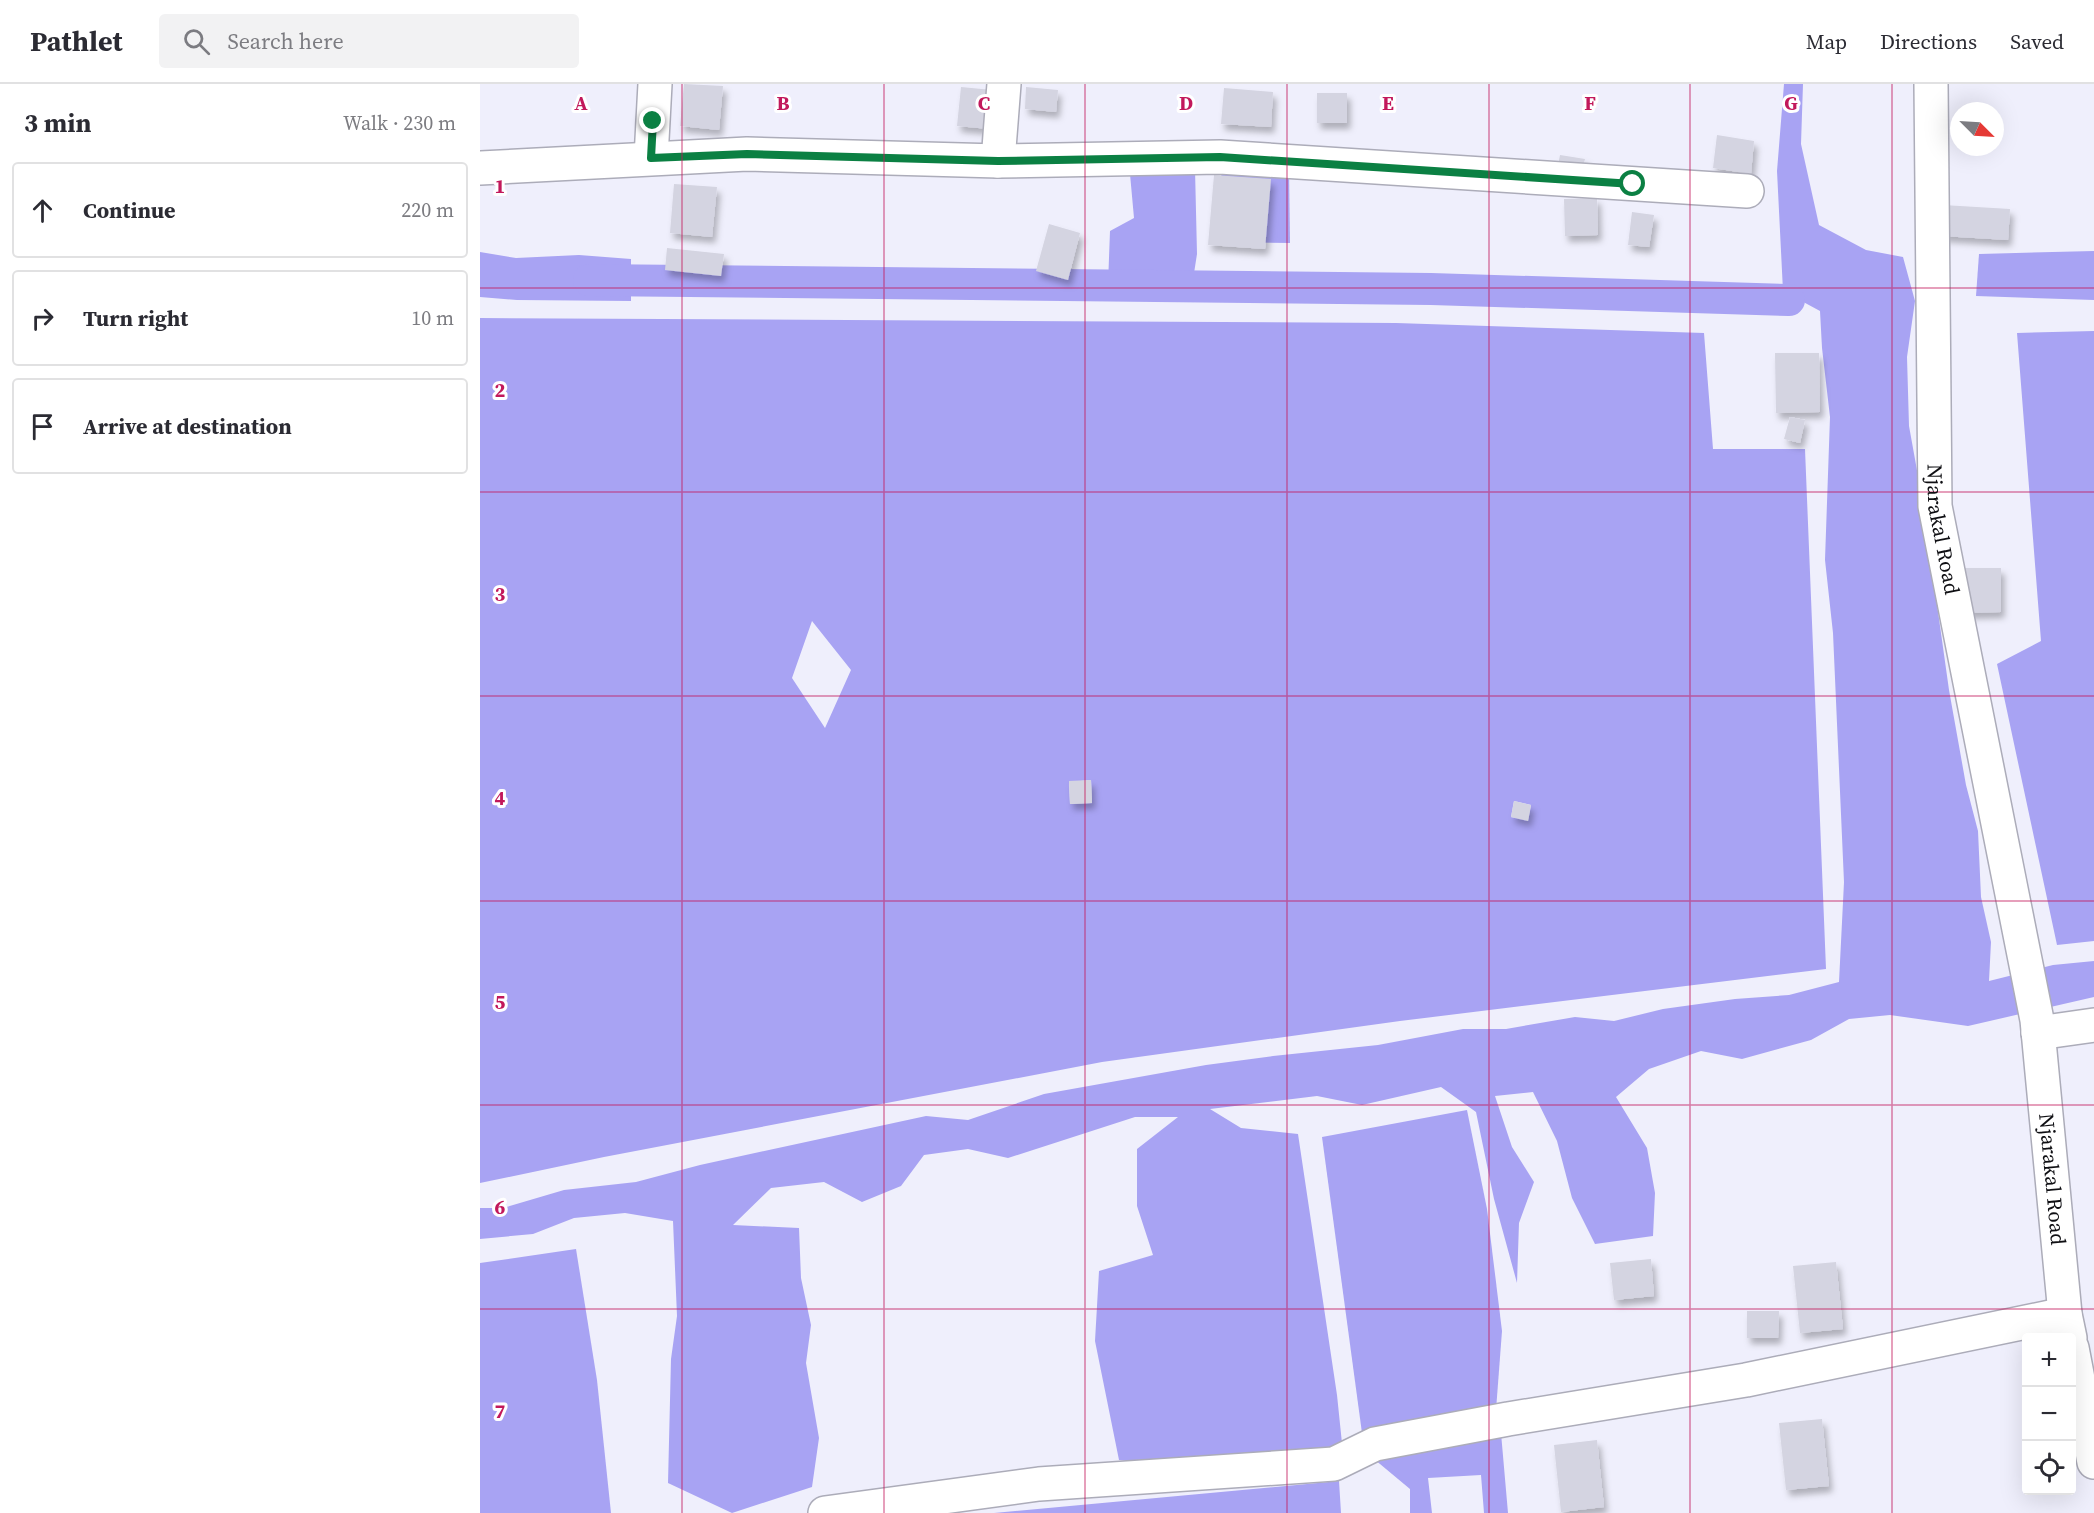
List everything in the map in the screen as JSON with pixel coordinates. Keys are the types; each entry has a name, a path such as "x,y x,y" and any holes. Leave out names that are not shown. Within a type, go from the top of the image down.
{"street":[{"path":"651,158 655,84"},
{"path":"998,161 1004,84"},
{"name":"Njarakal Road","path":"1931,84 1935,506 2038,1027 2067,1326"},
{"path":"480,168 747,154 998,161 1220,157 1747,191"},
{"path":"2038,1027 2094,1025"},
{"path":"825,1513 1039,1484 1334,1464 1375,1444 1508,1419 2067,1326"},
{"path":"2076,1369 2094,1462"}],"shaded area":[{"path":"1784,84 1803,84 1801,144 1819,225 1866,250 1903,257 1915,301 1907,357 1909,426 1922,498 1949,690 1966,785 1978,831 1981,897 1991,942 1989,981 2053,965 2094,961 2094,997 1968,1026 1890,1015 1849,1019 1811,1040 1742,1059 1701,1051 1649,1069 1616,1097 1647,1148 1655,1193 1653,1236 1595,1244 1572,1198 1557,1141 1533,1092 1495,1096 1512,1147 1534,1182 1519,1223 1517,1283 1494,1199 1476,1112 1441,1087 1362,1105 1317,1096 1210,1109 1241,1128 1298,1134 1337,1395 1343,1453 1159,1465 1119,1460 1095,1341 1099,1271 1153,1255 1137,1206 1137,1149 1178,1117 1135,1117 1008,1158 968,1149 924,1155 901,1186 862,1202 824,1182 771,1188 733,1225 799,1228 801,1278 811,1325 806,1363 819,1438 812,1487 732,1513 668,1483 671,1359 677,1316 673,1221 625,1213 574,1218 533,1234 480,1239 480,1208 503,1208 564,1190 636,1182 700,1165 926,1116 968,1120 1044,1094 1206,1065 1378,1045 1463,1029 1506,1029 1575,1017 1614,1021 1663,1009 1735,999 1789,995 1839,982 1844,882 1833,633 1825,560 1830,417 1820,311 1783,291 1777,171"},
{"path":"1129,163 1195,169 1197,254 1192,286 1108,285 1110,231 1134,218"},
{"path":"1224,163 1289,168 1290,243 1221,242 1217,196"},
{"path":"2094,251 2094,300 1976,296 1979,254"},
{"path":"480,252 516,258 579,255 631,259 631,301 517,300 480,297"},
{"path":"480,318 1396,323 1704,333 1713,449 1805,449 1826,969 1400,1021 1102,1062 604,1157 480,1183","holes":["812,621 851,670 825,728 792,678","1091,780 1092,803 1070,804 1069,782","1514,801 1531,805 1528,820 1511,817"]},
{"path":"2094,331 2094,941 2057,945 1997,664 2041,641 2017,333"},
{"path":"1467,1110 1487,1209 1502,1331 1496,1410 1362,1433 1322,1137"},
{"path":"576,1249 597,1380 611,1513 480,1513 480,1263"},
{"path":"1501,1433 1508,1513 1484,1513 1481,1475 1428,1478 1432,1513 1410,1513 1410,1489 1374,1459"},
{"path":"1339,1481 1341,1513 994,1513"}],"building":[{"path":"684,84 723,86 719,130 680,126"},
{"path":"961,87 992,90 989,129 957,126"},
{"path":"1026,87 1058,90 1056,112 1025,109"},
{"path":"1224,88 1273,92 1271,127 1221,124"},
{"path":"1317,93 1347,93 1347,123 1317,123"},
{"path":"1717,135 1754,141 1751,174 1713,168"},
{"path":"1560,155 1585,159 1582,170 1558,166"},
{"path":"1214,175 1271,179 1265,249 1208,245"},
{"path":"674,184 717,187 712,237 670,233"},
{"path":"1597,198 1598,235 1565,236 1564,199"},
{"path":"1943,205 2010,209 2008,240 1941,236"},
{"path":"1632,212 1654,215 1649,247 1628,245"},
{"path":"1049,224 1080,233 1068,280 1036,271"},
{"path":"667,248 724,254 721,276 665,270"},
{"path":"1775,353 1819,353 1820,412 1776,413"},
{"path":"1790,417 1805,420 1800,443 1784,439"},
{"path":"1964,568 2001,568 2001,612 1965,613"},
{"path":"1091,780 1092,803 1070,804 1069,781"},
{"path":"1514,801 1531,805 1528,821 1511,817"},
{"path":"1651,1259 1654,1296 1614,1300 1610,1263"},
{"path":"1836,1262 1843,1329 1800,1333 1793,1266"},
{"path":"1747,1311 1779,1311 1778,1338 1747,1338"},
{"path":"1822,1419 1829,1486 1786,1490 1779,1423"},
{"path":"1597,1440 1604,1507 1561,1512 1554,1445"}],"waterway":[{"path":"589,280 1431,289 1789,300"}],"route":[{"path":"653,121 651,158 747,154 998,161 1220,157 1633,184"}]}
